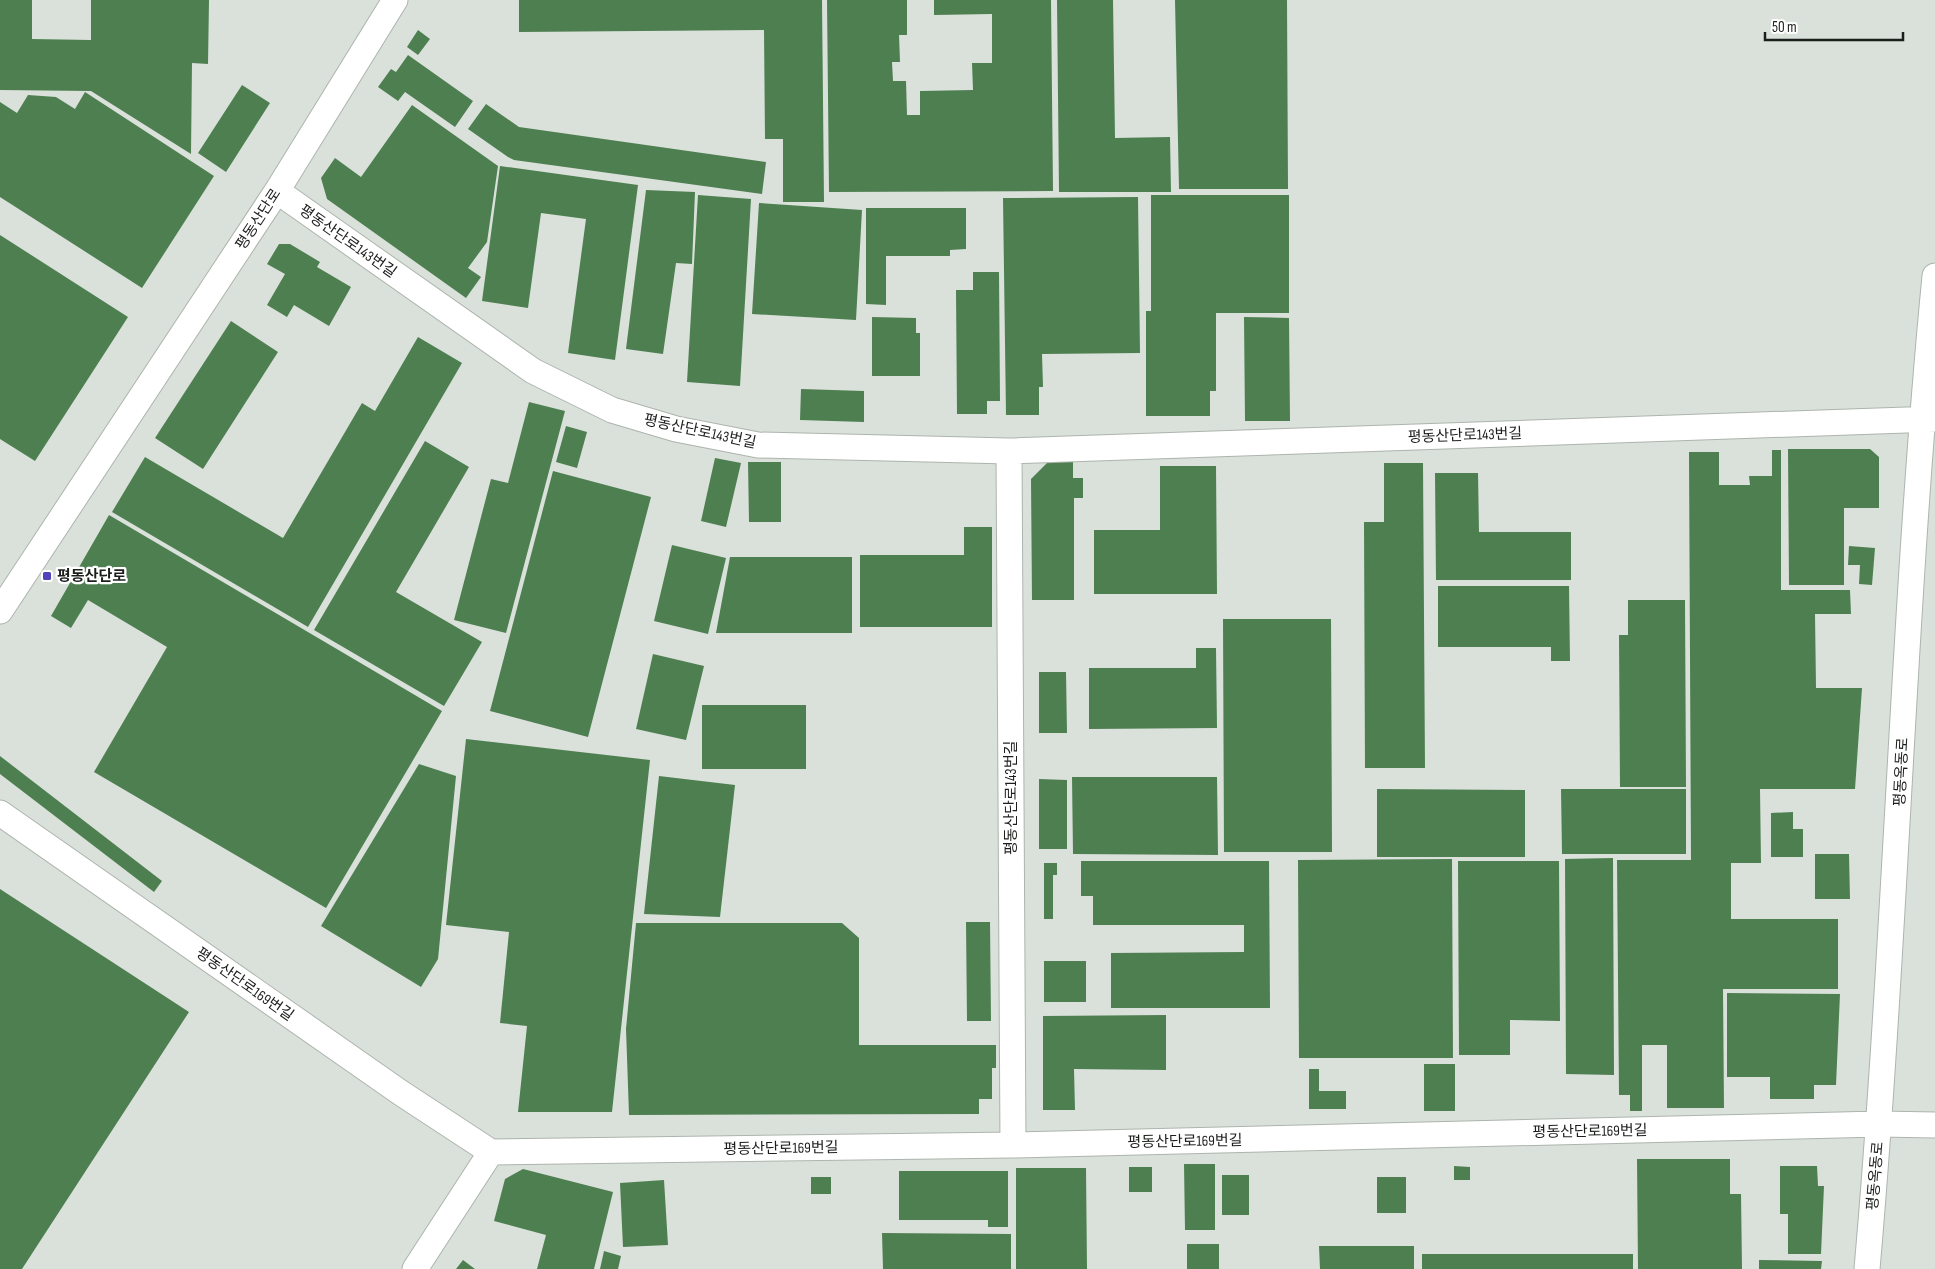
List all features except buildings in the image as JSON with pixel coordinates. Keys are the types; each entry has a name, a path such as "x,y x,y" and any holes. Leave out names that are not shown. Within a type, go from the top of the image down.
{"street":[{"name":"평동산단로","path":"0,611 277,191 395,0"},
{"name":"평동산단로143번길","path":"277,191 533,371 612,410 676,430 758,445 1010,451 1928,419"},
{"name":"평동옥동로","path":"1867,1269 1880,1124 1928,419 1935,276"},
{"name":"평동산단로143번길","path":"1010,451 1014,1145"},
{"name":"평동산단로169번길","path":"0,813 401,1093 491,1152 1014,1145 1880,1124 1935,1125"},
{"path":"415,1269 491,1152"}],"place":[{"name":"평동산단로","path":"47,576"}]}
